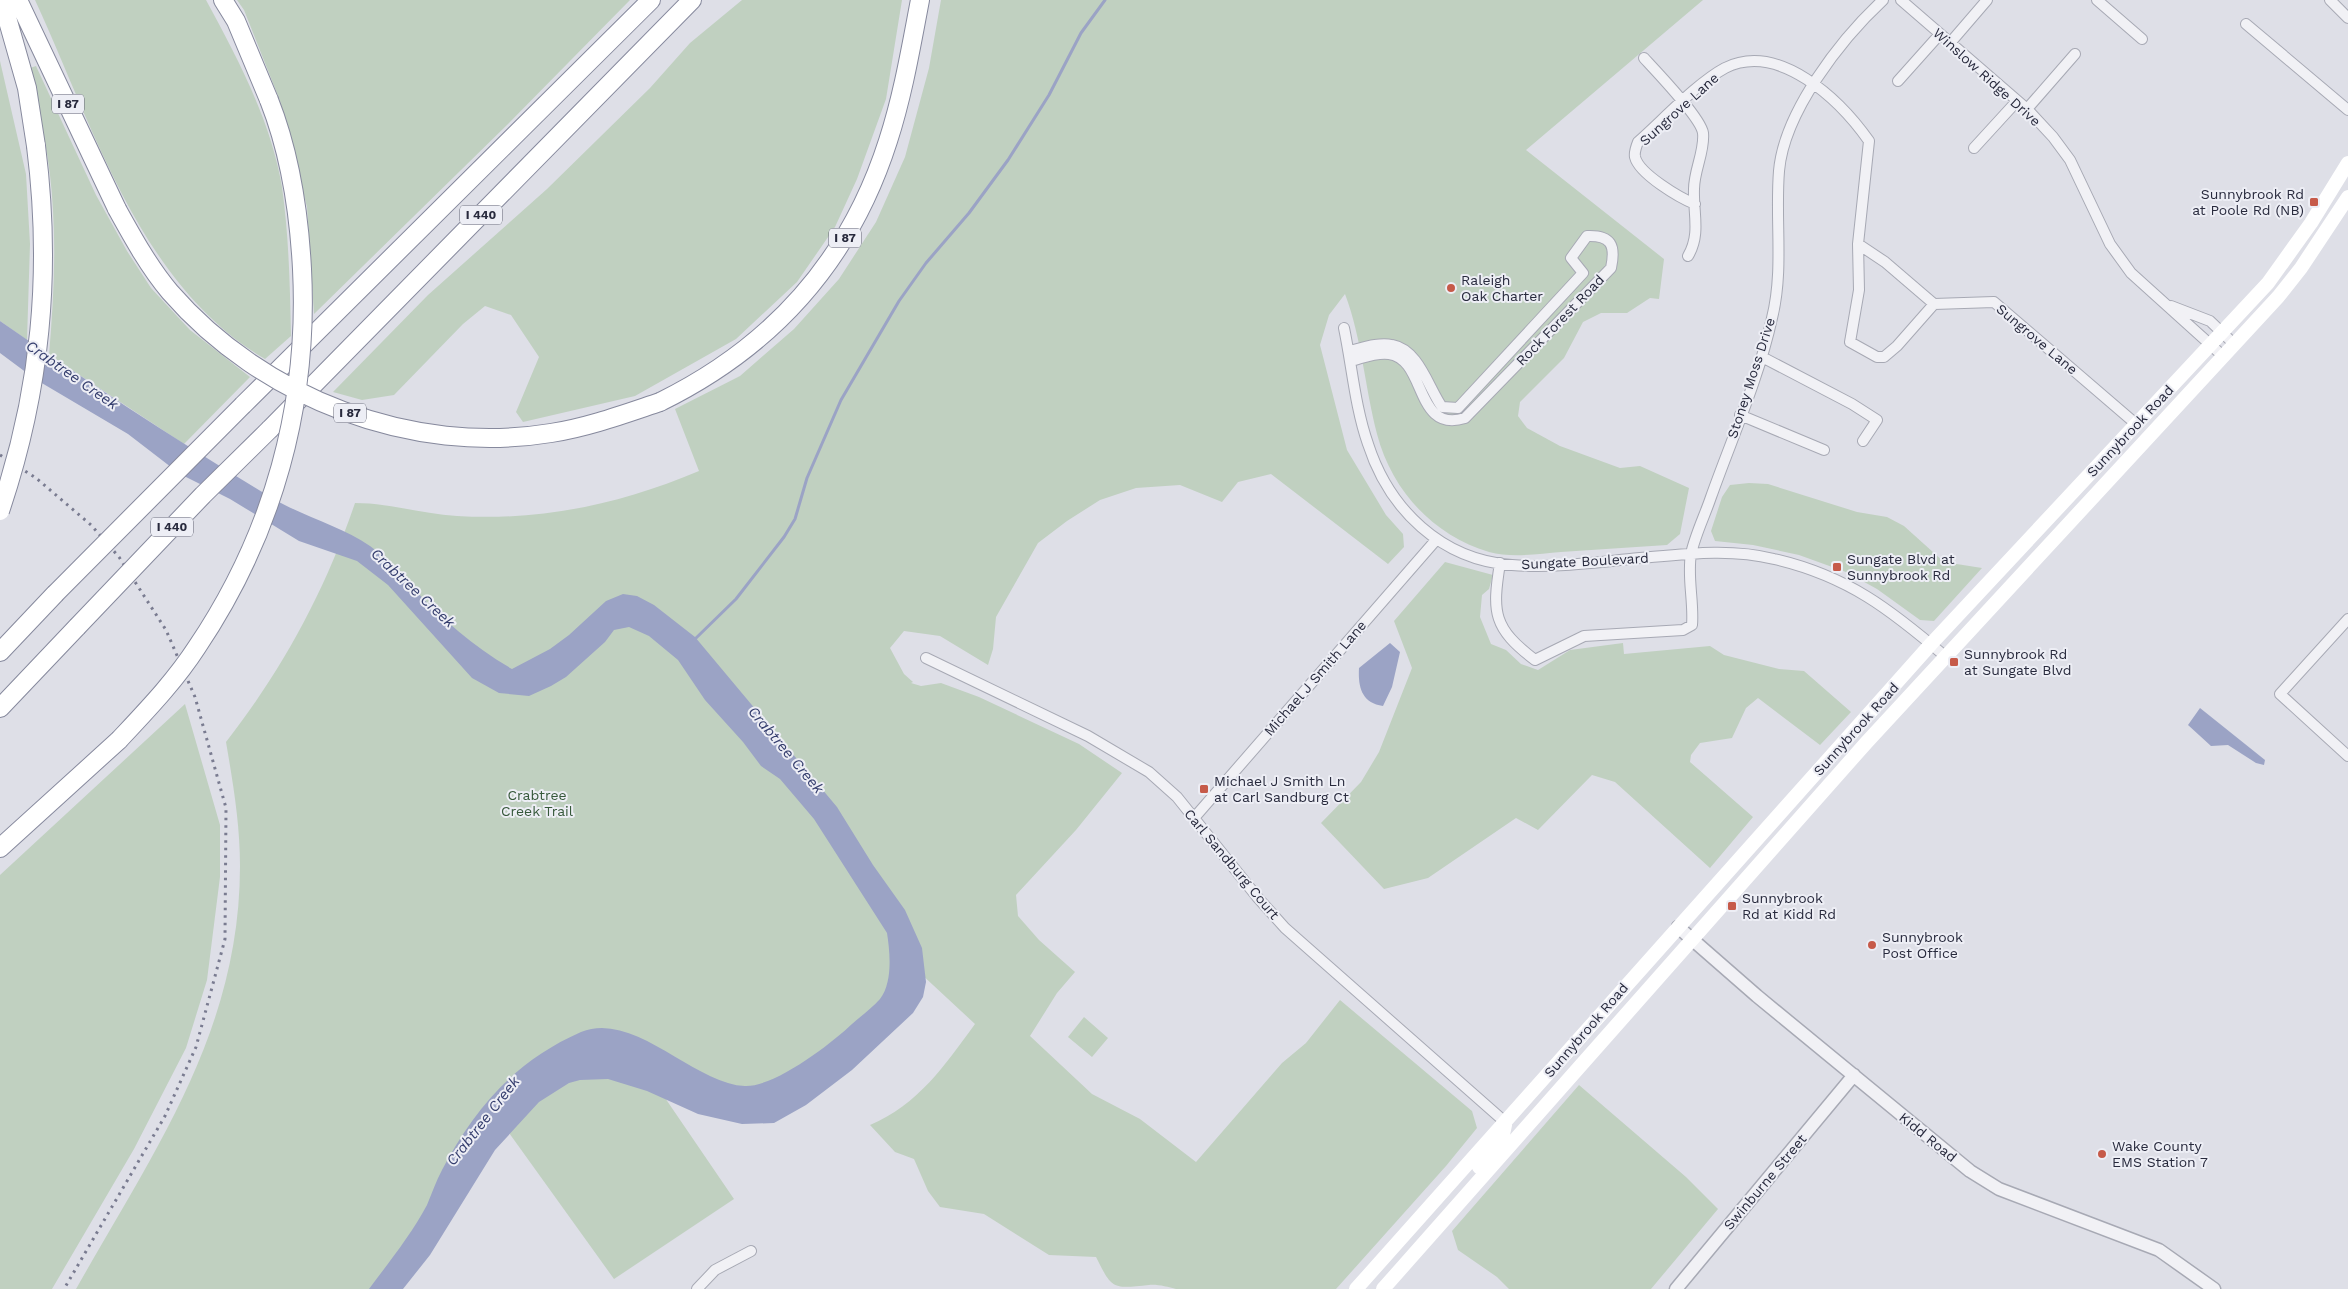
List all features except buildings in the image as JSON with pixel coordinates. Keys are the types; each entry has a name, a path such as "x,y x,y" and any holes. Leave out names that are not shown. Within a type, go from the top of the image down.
{"highway":[{"path":"0,510 13,472 30,404 44,292 44,217 36,146 27,88 2,0"},
{"name":"I 87","path":"18,0 116,210 170,291 202,324 246,360 281,382 326,405 370,421 411,430 463,436 505,438 551,433 606,421 660,402 723,367 763,335 800,299 829,263 857,218 888,140 920,0"},
{"path":"0,848 119,740 164,692 197,648 228,597 261,525 276,485 295,412 304,313 301,240 292,180 276,118 236,21 223,0"},
{"name":"I 440","path":"0,652 243,405 651,0"},
{"name":"I 440","path":"0,708 203,494 270,429 692,0"}],"main road":[{"name":"Sunnybrook Road","path":"1356,1289 1931,644 2281,266 2311,223 2348,163"},
{"path":"2326,231 2323,223 2347,183 2348,174"},
{"name":"Sunnybrook Road","path":"1383,1289 1866,743 2278,297 2348,197"},
{"path":"1459,1202 1466,1184 1502,1139 1505,1122"}],"street":[{"name":"Stoney Moss Drive","path":"1691,554 1762,357 1773,317 1777,290 1778,188 1782,152 1814,84 1840,49 1883,0"},
{"name":"Winslow Ridge Drive","path":"1901,0 2027,109 2053,137 2070,160 2110,244 2131,273 2223,356"},
{"path":"1950,43 1987,0"},
{"path":"2098,0 2142,39"},
{"path":"2330,0 2348,18"},
{"path":"2246,24 2348,110"},
{"path":"1898,82 1940,34"},
{"path":"2027,109 2075,54"},
{"path":"1644,58 1682,102 1700,125 1703,132 1694,188 1696,204 1694,246 1688,256"},
{"name":"Sungrove Lane","path":"1696,204 1668,190 1643,168 1635,158 1638,142 1682,102 1726,68 1753,60 1782,65 1814,84 1853,118 1869,141 1858,244 1859,290 1850,342 1877,357 1884,357 1897,346 1934,304 1994,302 2136,424"},
{"path":"1974,148 2017,101"},
{"name":"Rock Forest Road","path":"1349,350 1392,345 1405,351 1414,359 1442,407 1458,408 1582,273 1571,258 1587,236 1600,236 1610,242 1615,252 1611,268 1465,418 1453,422 1440,418 1427,406 1406,365 1391,354 1379,353 1351,361"},
{"path":"1858,244 1885,262 1934,304"},
{"name":"Winslow Ridge Drive","path":"2168,305 2204,318 2222,331 2234,344"},
{"name":"Sungate Boulevard","path":"1344,328 1367,441 1374,462 1396,500 1419,526 1436,540 1454,550 1500,563 1537,565 1691,554 1753,555 1774,558 1819,573 1875,599 1899,616 1946,657"},
{"path":"1762,357 1852,404 1877,420 1863,440"},
{"path":"1740,415 1824,450"},
{"name":"Michael J Smith Lane","path":"1194,818 1436,540"},
{"path":"1500,563 1494,600 1500,624 1514,644 1535,660 1584,636 1683,630 1692,625 1694,607 1691,554"},
{"path":"2348,619 2280,694 2348,756"},
{"name":"Carl Sandburg Court","path":"926,658 1119,752 1149,772 1177,797 1258,898 1285,928 1505,1122"},
{"name":"Kidd Road","path":"1678,927 1944,1152 2000,1189 2159,1250 2214,1289"},
{"name":"Swinburne Street","path":"1676,1289 1854,1075"},
{"path":"697,1289 715,1270 751,1252"}],"green space":[{"path":"35,0 206,0 230,45 262,114 277,162 282,187 288,243 291,336 265,359 221,327 184,289 152,246 125,199 100,149"},
{"path":"237,0 630,0 508,124 314,314 307,207 280,101 244,10"},
{"path":"742,0 902,0 886,99 857,179 835,227 797,282 736,339 635,396 523,422 516,412 539,357 511,315 485,306 463,324 394,395 362,400 333,392 428,295 547,189 650,88 690,43"},
{"name":"Crabtree Creek Trail","path":"941,0 1703,0 1526,150 1664,259 1659,299 1650,298 1627,313 1601,313 1583,322 1564,358 1520,402 1518,416 1527,428 1560,446 1620,468 1640,466 1689,488 1680,534 1667,545 1506,555 1489,552 1469,544 1433,522 1404,492 1384,455 1377,434 1355,328 1345,294 1329,315 1320,345 1347,450 1386,515 1403,534 1404,547 1388,564 1271,474 1238,482 1222,502 1180,485 1136,488 1100,500 1067,521 1038,543 996,617 993,649 988,665 940,636 904,631 890,648 904,674 913,682 911,683 921,686 941,683 979,697 1079,744 1122,773 1076,830 1016,895 1018,916 1039,940 1075,972 1057,993 1030,1036 1092,1094 1140,1119 1196,1162 1282,1063 1306,1043 1340,1000 1472,1111 1477,1128 1446,1166 1336,1289 1176,1289 1155,1285 1127,1287 1115,1285 1110,1281 1096,1257 1049,1255 984,1214 940,1207 928,1191 914,1159 895,1152 870,1125 887,1117 916,1095 941,1069 975,1024 919,972 792,1107 646,1070 734,1199 614,1279 499,1119 381,1289 76,1289 135,1188 187,1088 209,1036 225,982 236,926 240,866 234,788 226,742 266,686 301,628 330,567 355,503 368,503 457,516 520,516 581,508 611,501 670,483 699,471 675,409 740,376 794,329 839,279 876,222 905,157 929,68"},
{"path":"0,61 26,174 30,244 27,340 0,321"},
{"path":"36,66 96,195 127,251 151,288 190,330 250,377 184,444 49,355 54,283 54,229 47,157 30,68"},
{"path":"1768,484 1857,512 1887,517 1904,526 1944,562 1982,568 1934,621 1920,620 1877,589 1846,572 1799,555 1753,545 1715,541 1711,531 1722,497 1730,485"},
{"path":"1445,562 1493,575 1489,589 1482,595 1480,617 1491,644 1506,650 1521,664 1538,670 1570,650 1623,643 1624,654 1710,646 1724,655 1779,669 1804,671 1851,712 1820,745 1758,698 1746,708 1732,738 1700,743 1691,755 1690,762 1753,817 1710,868 1615,782 1592,775 1538,830 1516,818 1428,878 1384,889 1321,823 1361,782 1379,752 1412,668 1394,621"},
{"path":"185,704 220,825 220,877 207,980 186,1048 134,1149 52,1289 0,1289 0,875"},
{"path":"1084,1017 1108,1038 1092,1057 1068,1037"},
{"path":"1579,1085 1686,1177 1718,1209 1651,1289 1509,1289 1497,1277 1458,1250 1452,1231"}],"water":[{"name":"Crabtree Creek","path":"0,321 134,412 272,498 347,533 370,546 447,622 485,652 512,669 550,649 569,635 606,601 623,594 637,596 654,605 695,637 837,807 873,865 905,910 922,948 926,982 923,997 913,1013 852,1070 806,1105 774,1123 742,1124 698,1114 647,1091 608,1079 580,1080 569,1083 539,1102 495,1150 430,1255 403,1289 369,1289 421,1216 442,1170 468,1126 499,1089 536,1057 581,1032 601,1028 622,1031 643,1039 705,1074 725,1082 745,1086 771,1080 817,1053 880,999 887,984 890,967 887,933 814,819 780,779 761,766 743,742 705,700 678,660 649,636 629,627 614,630 605,642 566,677 551,686 529,696 499,693 472,678 388,585 357,561 299,541 230,499 180,474 128,434 35,379 0,353"},
{"path":"1390,643 1400,652 1392,687 1383,706 1370,701 1362,693 1359,681 1359,668"},
{"path":"2200,708 2265,760 2264,765 2256,763 2228,745 2211,746 2188,725"}],"waterway":[{"path":"694,640 736,599 784,537 795,519 807,478 841,400 899,301 926,263 969,213 1008,160 1049,95 1081,33 1105,0"}],"railway":[{"path":"0,455 36,478 91,525 119,557 166,630 195,697 226,808 225,939 196,1047 165,1116 64,1289"}],"place":[{"name":"Sunnybrook Rd at Poole Rd (NB)","path":"2314,202"},
{"name":"Raleigh Oak Charter","path":"1451,288"},
{"name":"Sungate Blvd at Sunnybrook Rd","path":"1837,567"},
{"name":"Sunnybrook Rd at Sungate Blvd","path":"1954,662"},
{"name":"Michael J Smith Ln at Carl Sandburg Ct","path":"1204,789"},
{"name":"Sunnybrook Rd at Kidd Rd","path":"1732,906"},
{"name":"Sunnybrook Post Office","path":"1872,945"},
{"name":"Wake County EMS Station 7","path":"2102,1154"}]}
